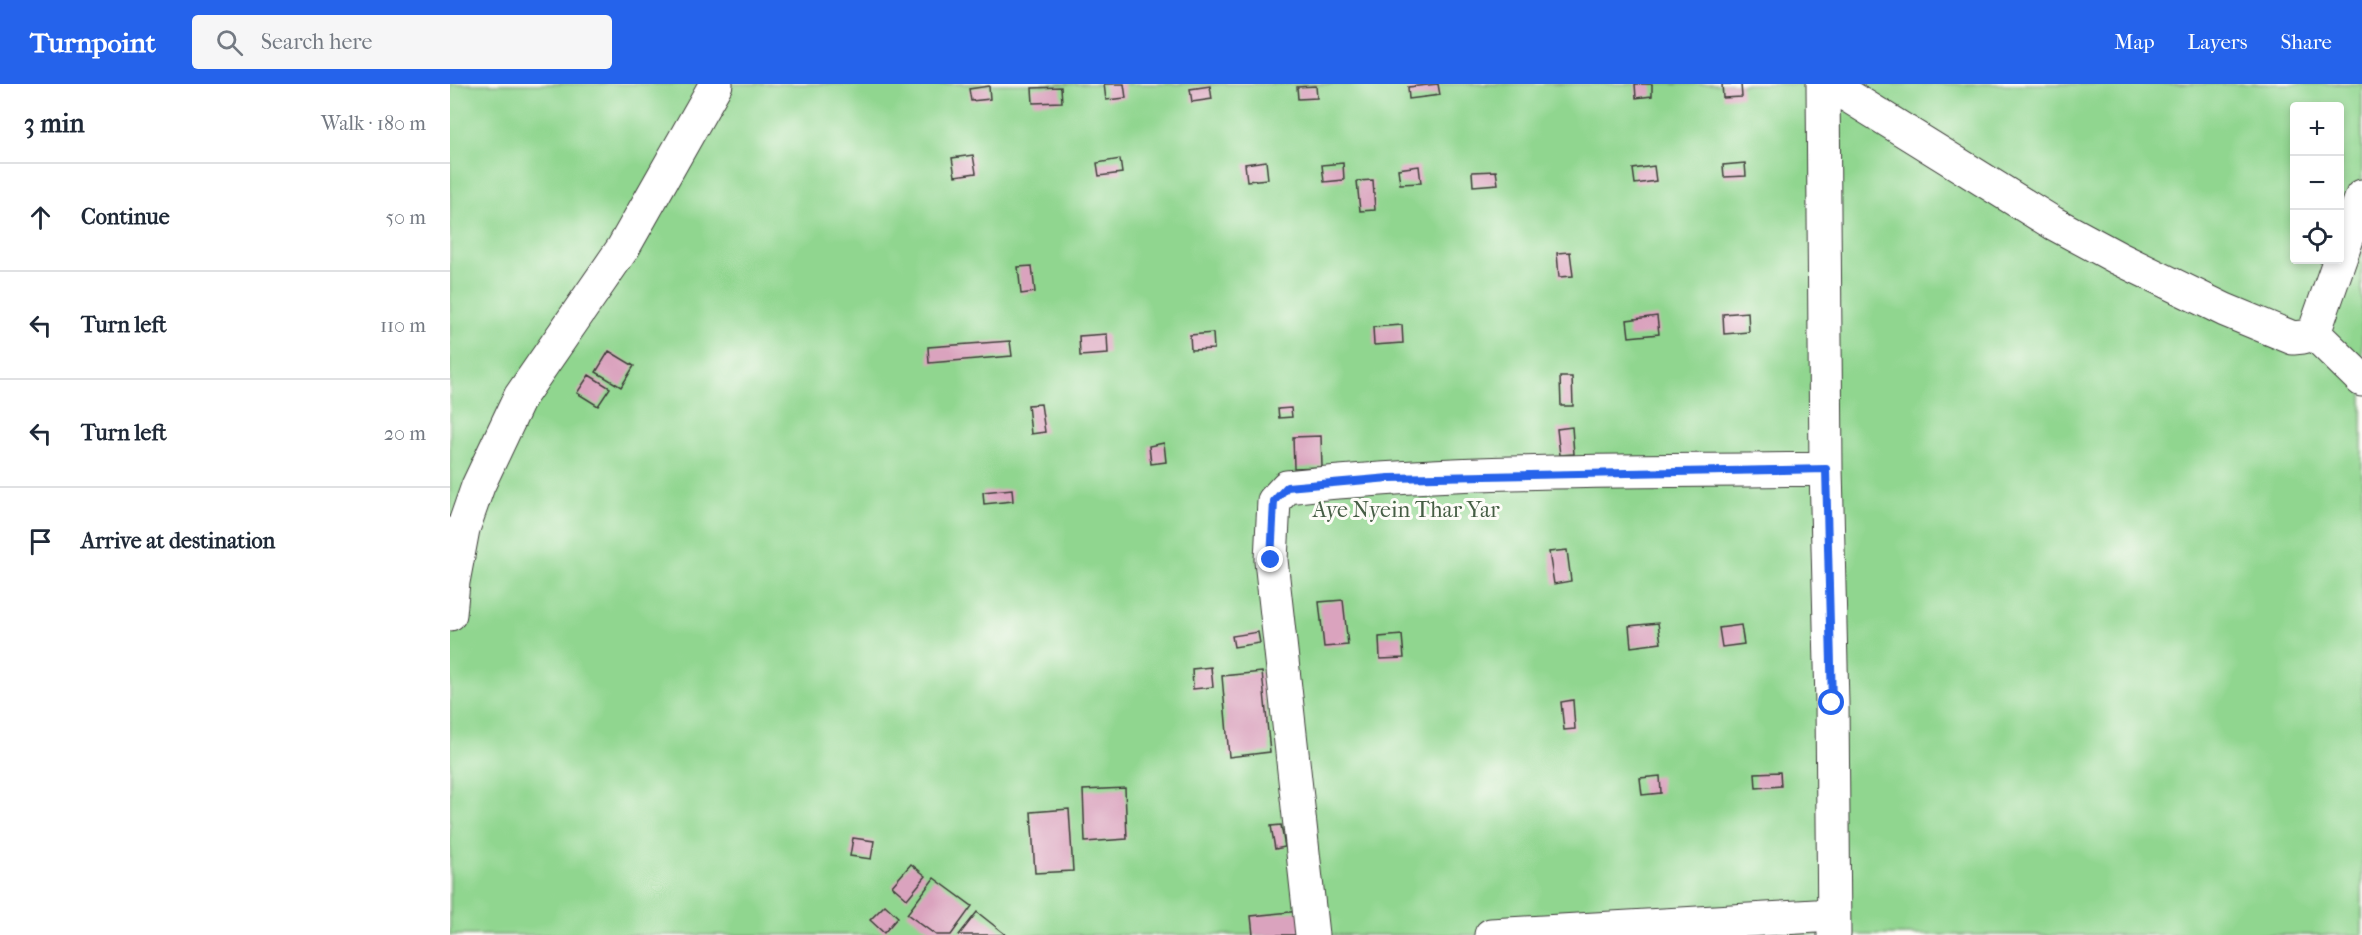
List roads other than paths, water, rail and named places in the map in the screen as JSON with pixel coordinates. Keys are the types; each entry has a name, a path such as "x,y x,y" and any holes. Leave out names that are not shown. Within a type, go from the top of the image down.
{"street":[{"path":"450,614 453,582 463,529 478,486 519,397 623,248 716,84"},
{"path":"1491,935 1833,925 1823,84"},
{"path":"1829,84 2054,223 2118,258 2225,310 2293,338 2303,338 2314,333 2362,196"},
{"path":"2314,333 2362,380"},
{"path":"1312,935 1271,560 1274,501 1287,487 1389,478 1826,469"}],"park label":[{"name":"Aye Nyein Thar Yar","path":"1406,510"}]}
